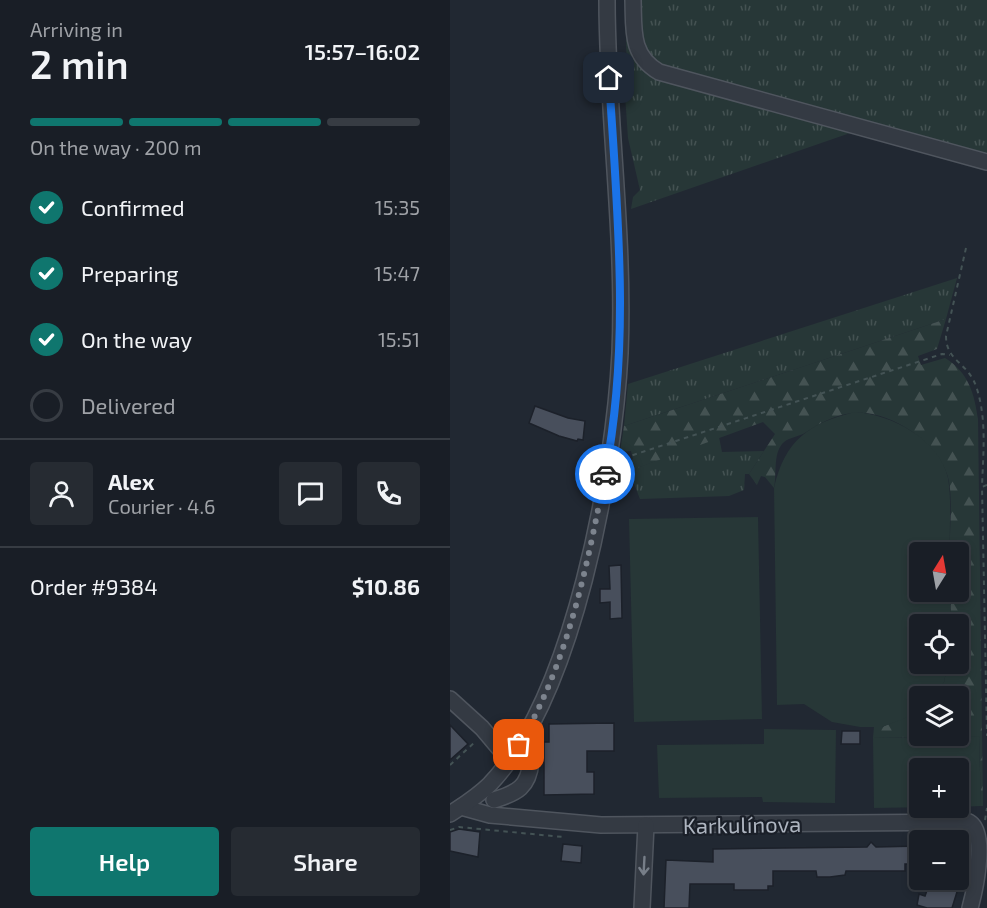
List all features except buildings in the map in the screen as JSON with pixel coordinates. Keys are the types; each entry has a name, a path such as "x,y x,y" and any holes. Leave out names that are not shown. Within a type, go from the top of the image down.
{"street":[{"path":"489,795 540,704 568,632 588,561 607,463 617,384 620,302 607,0"},
{"path":"633,0 636,48 648,65 659,72 987,162"},
{"path":"450,699 486,732 509,759"},
{"path":"455,811 489,795 517,792 527,782 531,761 519,745"},
{"path":"489,795 502,816"},
{"name":"Karkulínova","path":"455,811 578,824 969,822 982,825"},
{"path":"642,908 646,825"},
{"path":"970,908 987,851 982,825"}],"path":[{"path":"950,355 946,336 966,248"},
{"path":"607,463 942,354 950,355 963,363 977,388 983,418 982,487 987,736"},
{"path":"982,487 987,485"},
{"path":"450,765 486,732"},
{"path":"982,825 987,808"}],"green space":[{"path":"625,0 987,0 987,171 853,132 631,209 633,197 640,190 628,138 624,80 627,79"},
{"path":"957,278 946,319 624,426 628,384"},
{"path":"946,319 937,349 918,356 921,365 945,358 960,370 972,392 978,419 983,806 981,806 979,736 969,736 969,686 941,686 946,674 969,674 969,614 951,614 950,602 969,602 969,542 950,542 949,482 933,450 909,430 881,416 853,413 839,416 782,444 776,459 774,488 765,477 761,476 757,485 749,474 775,434 763,422 629,471 625,464 633,459 631,451 620,452 624,426"},
{"path":"855,412 898,423 912,431 935,452 948,478 950,542 909,542 909,602 950,602 951,614 909,614 909,674 946,674 944,682 941,686 909,686 909,717 882,727 860,727 832,722 804,704 777,705 774,488 785,457 801,436 812,428 839,416"},
{"path":"719,437 722,452 764,451 749,474 745,474 744,490 729,496 640,499 629,471"},
{"path":"758,517 762,719 634,722 629,519"},
{"path":"909,715 909,737 873,738 874,727 882,727"},
{"path":"764,729 836,730 835,803 763,802 762,797 659,798 657,745 764,744"},
{"path":"969,736 979,736 981,806 969,807 969,758 909,758 909,807 874,808 873,738 909,737 909,746 969,746"}],"way so far":[{"path":"519,745 540,704 568,632 588,561 605,474"}],"route":[{"path":"605,474 620,351 620,302 609,78"}]}
